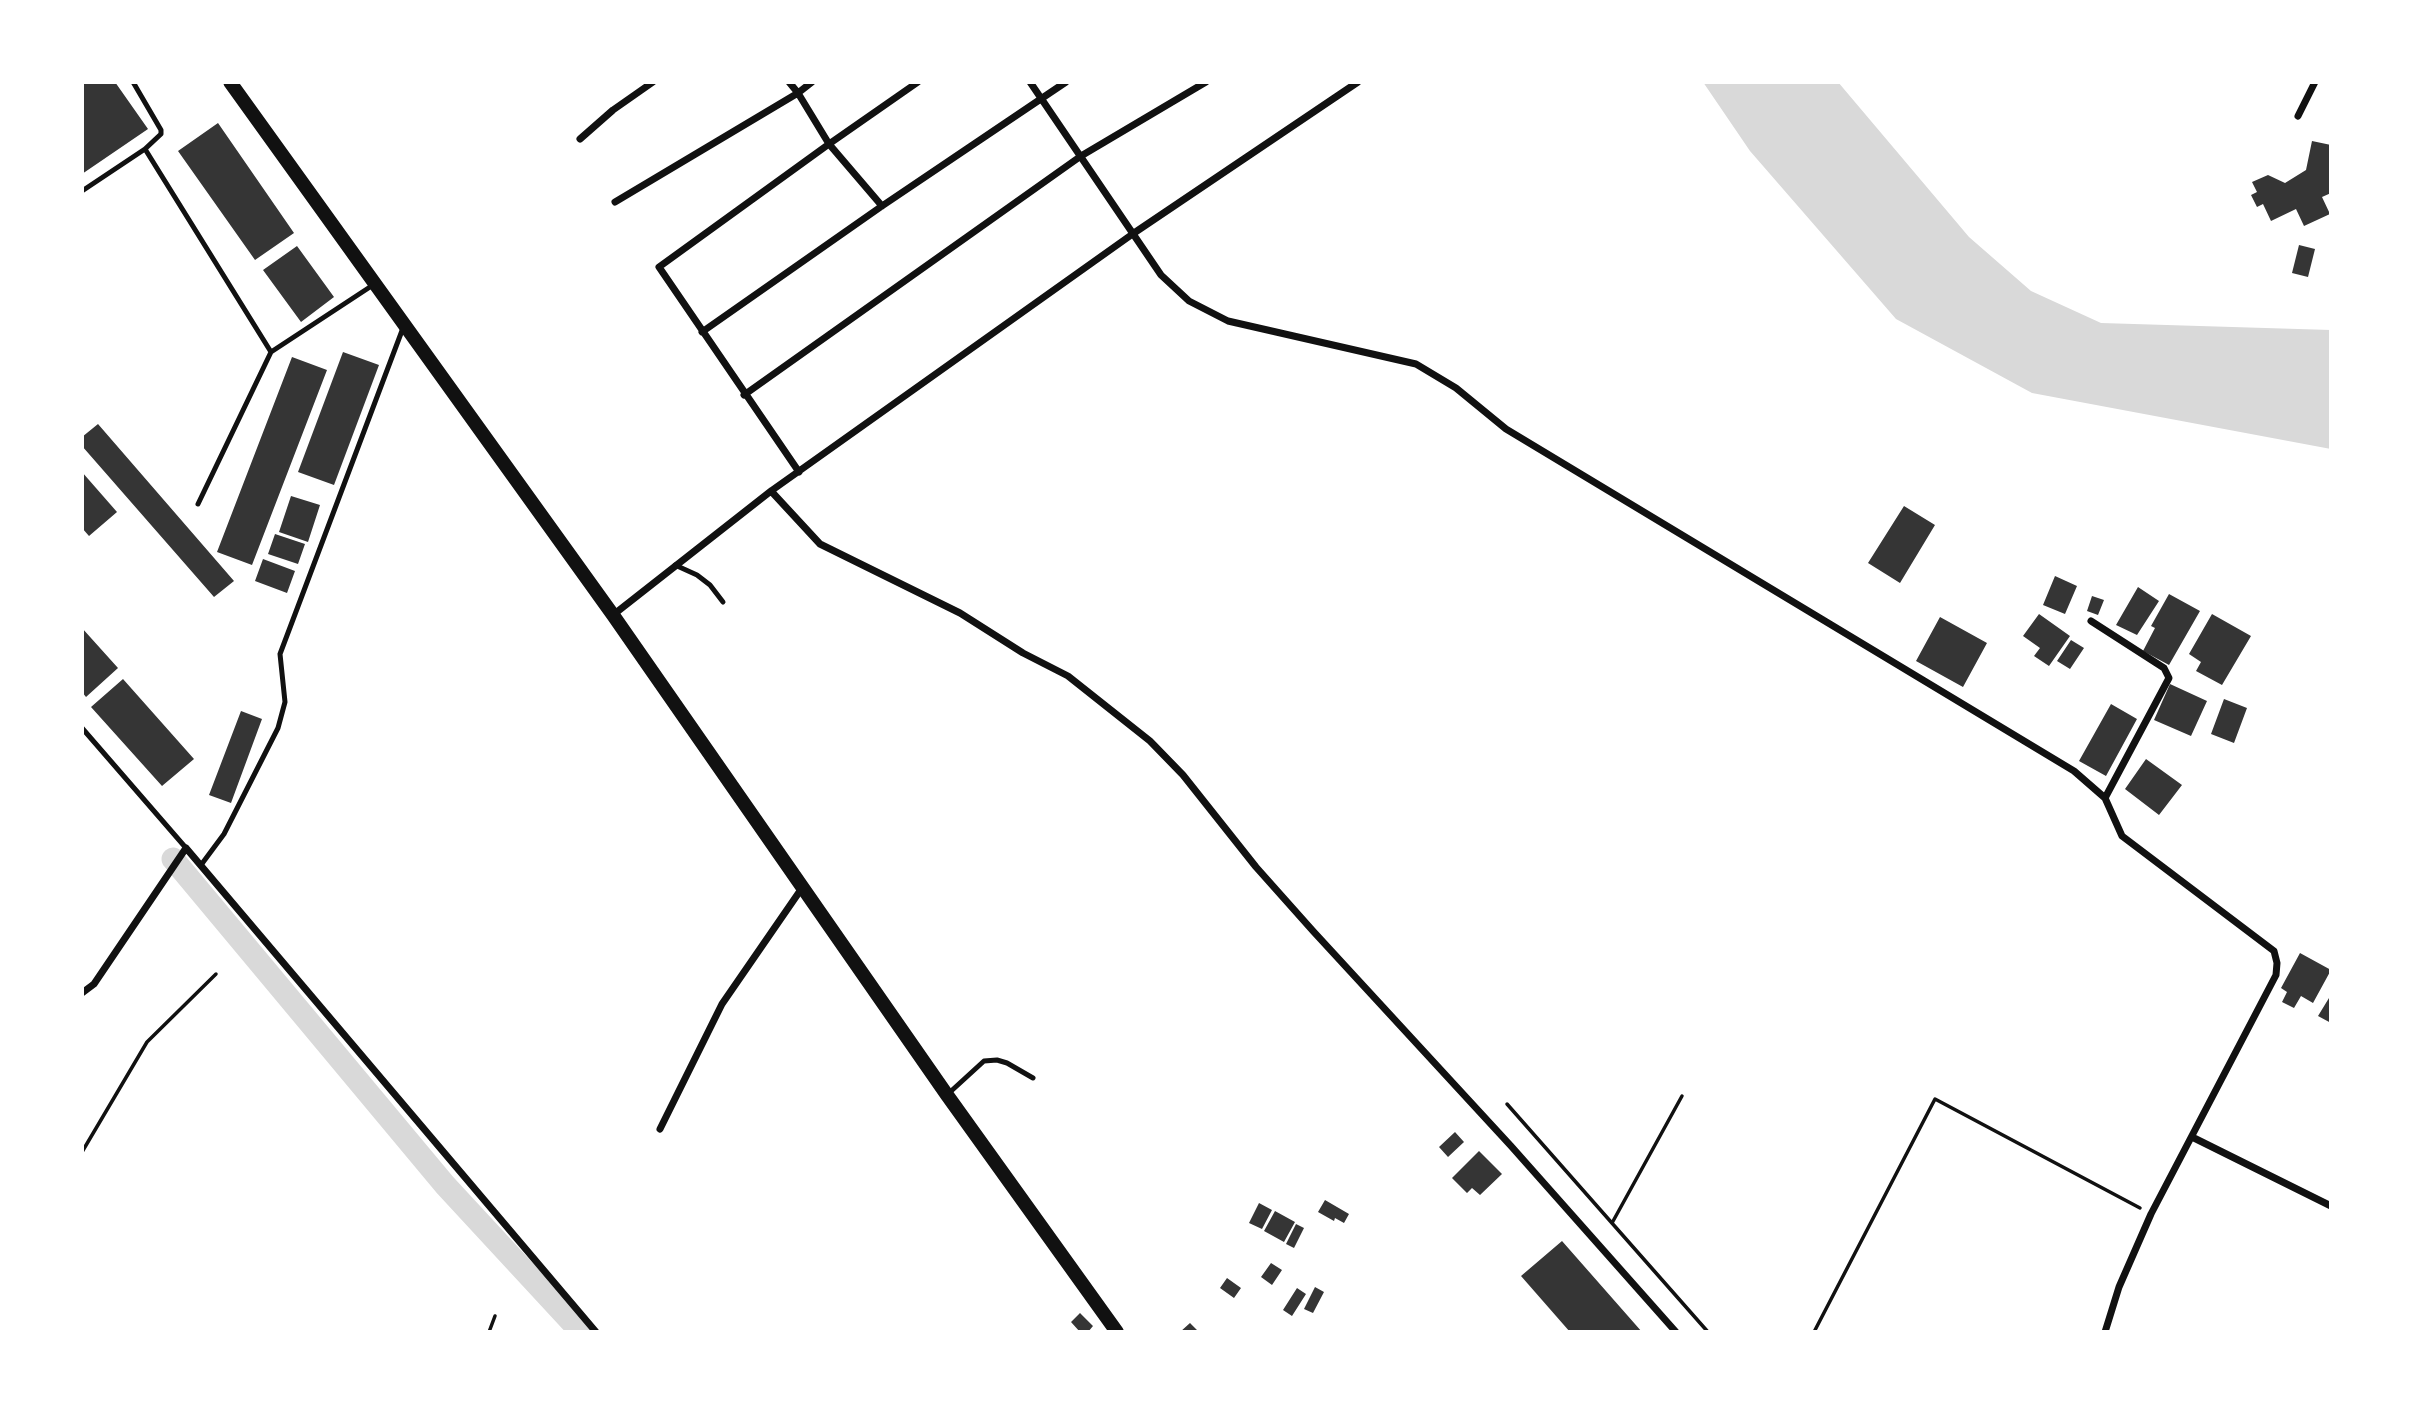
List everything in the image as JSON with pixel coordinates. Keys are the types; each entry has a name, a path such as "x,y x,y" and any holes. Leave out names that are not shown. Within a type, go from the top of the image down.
{"main road":[{"path":"230,82 613,615 947,1095 1117,1332"}],"street":[{"path":"580,139 613,110 653,82"},
{"path":"789,82 829,144 882,206"},
{"path":"615,202 798,93 812,82"},
{"path":"799,472 659,267 918,82"},
{"path":"1030,82 1161,275 1189,301 1228,321 1416,364 1456,388 1506,429 2074,771 2105,799 2122,836 2274,951 2276,975 2151,1214 2119,1287 2105,1332"},
{"path":"702,332 1066,82"},
{"path":"744,395 1081,156 1206,82"},
{"path":"613,615 771,491 1134,233 1357,82"},
{"path":"2298,116 2315,82"},
{"path":"771,491 820,544 960,613 1023,653 1068,676 1150,741 1183,775 1256,867 1511,1146 1676,1332"},
{"path":"2091,621 2164,668 2169,678 2105,799"},
{"path":"82,993 94,984 187,848 596,1332"},
{"path":"660,1129 722,1004 802,888"},
{"path":"2192,1138 2331,1206"}],"lane":[{"path":"82,191 159,138 162,130 133,82"},
{"path":"145,149 271,352"},
{"path":"198,505 271,352 375,284"},
{"path":"201,865 224,834 278,728 285,702 280,654 404,324"},
{"path":"675,565 697,575 710,585 723,602"},
{"path":"82,728 187,848"},
{"path":"947,1095 984,1062 997,1060 1007,1063 1033,1078"}],"path":[{"path":"82,1153 147,1042 216,974"},
{"path":"1612,1223 1682,1096"},
{"path":"1814,1332 1935,1099 2151,1214"},
{"path":"1507,1104 1708,1332"},
{"path":"489,1332 495,1316"}],"shaded area":[{"path":"1703,82 1838,82 1969,237 2031,291 2101,323 2331,330 2331,449 2032,393 1896,319 1750,151"}],"building":[{"path":"87,82 115,82 148,129 82,174 82,85"},
{"path":"218,123 294,233 255,260 178,151"},
{"path":"2312,141 2331,145 2331,193 2322,197 2330,214 2304,226 2296,209 2271,221 2263,204 2257,207 2251,195 2257,192 2252,182 2268,175 2285,183 2306,170"},
{"path":"2299,245 2315,249 2308,277 2292,273"},
{"path":"297,246 334,297 301,322 263,270"},
{"path":"343,352 379,365 334,485 298,472"},
{"path":"292,357 327,370 252,565 217,552"},
{"path":"98,424 234,581 214,597 82,446 82,437"},
{"path":"82,472 117,512 89,536 82,528"},
{"path":"291,496 320,505 308,542 279,532"},
{"path":"1904,506 1935,525 1900,583 1868,563"},
{"path":"275,534 305,544 298,564 268,554"},
{"path":"263,559 295,571 287,593 255,581"},
{"path":"2055,576 2077,586 2065,614 2043,605"},
{"path":"2138,587 2159,601 2137,635 2116,625"},
{"path":"2169,594 2200,611 2169,665 2143,651 2155,628 2151,626"},
{"path":"2092,596 2104,600 2098,615 2087,611"},
{"path":"2039,614 2070,636 2049,666 2034,656 2040,648 2023,636"},
{"path":"2212,614 2251,636 2222,685 2196,671 2201,662 2189,654"},
{"path":"1940,617 1987,643 1963,687 1916,661"},
{"path":"82,628 118,668 86,697 82,692"},
{"path":"2071,640 2084,648 2070,669 2057,661"},
{"path":"123,679 194,759 162,786 91,707"},
{"path":"2170,684 2207,701 2191,736 2154,720"},
{"path":"2224,699 2247,708 2234,743 2211,734"},
{"path":"2111,704 2137,719 2106,776 2079,761"},
{"path":"241,711 262,719 231,803 209,795"},
{"path":"2146,759 2182,785 2159,815 2125,789"},
{"path":"2300,953 2331,970 2313,1003 2301,996 2294,1008 2282,1002 2287,992 2281,988"},
{"path":"2329,998 2331,1000 2331,1023 2318,1016"},
{"path":"1455,1132 1464,1142 1448,1157 1439,1147"},
{"path":"1479,1151 1502,1174 1480,1195 1472,1188 1467,1193 1452,1178"},
{"path":"1325,1200 1349,1214 1344,1223 1318,1212"},
{"path":"1259,1203 1272,1210 1262,1229 1249,1223"},
{"path":"1275,1211 1295,1222 1284,1242 1264,1231"},
{"path":"1296,1224 1304,1228 1294,1248 1286,1244"},
{"path":"1562,1241 1642,1332 1570,1332 1521,1276"},
{"path":"1271,1263 1282,1270 1272,1285 1261,1277"},
{"path":"1227,1278 1241,1288 1234,1298 1220,1288"},
{"path":"1315,1287 1324,1292 1313,1313 1304,1309"},
{"path":"1297,1288 1306,1294 1292,1316 1283,1310"},
{"path":"1080,1313 1093,1326 1088,1332 1080,1332 1071,1322"},
{"path":"1190,1323 1199,1332 1180,1332"}],"waterway":[{"path":"173,859 445,1185 581,1332"}]}
